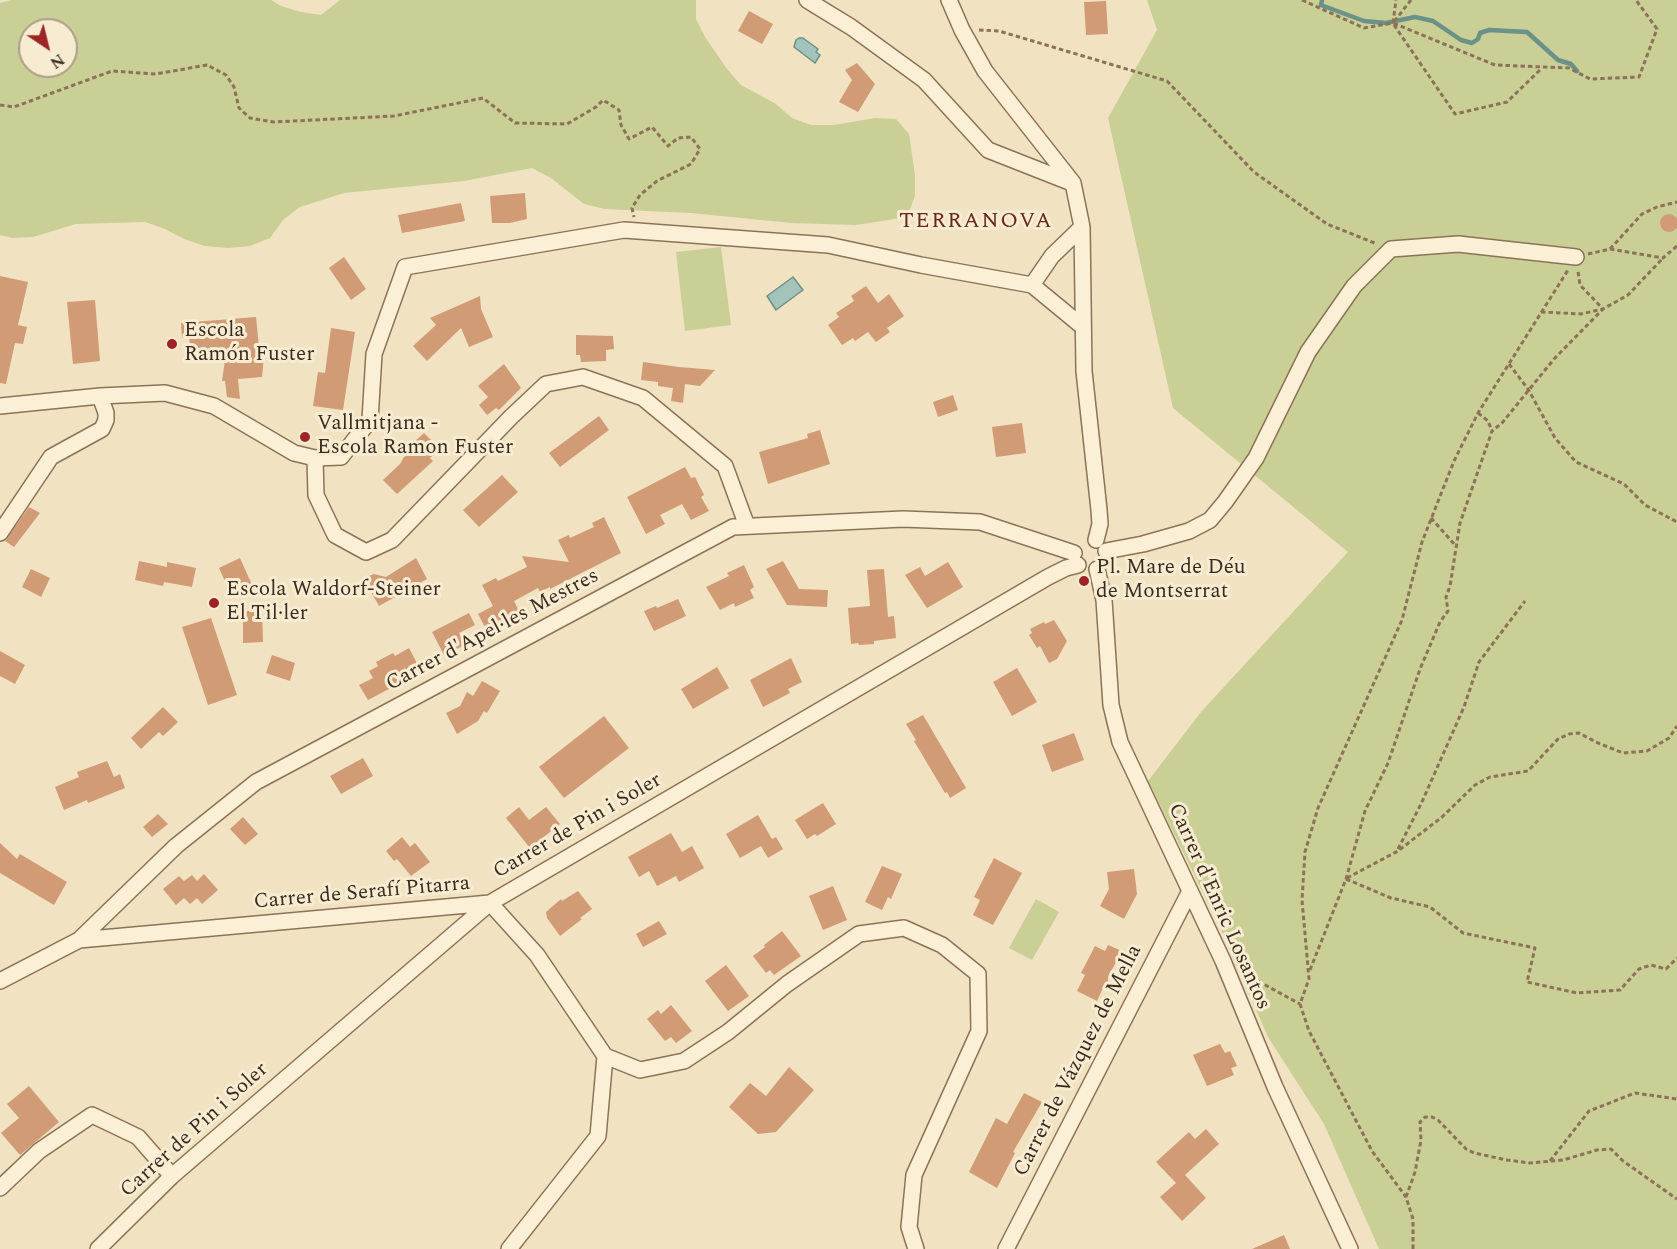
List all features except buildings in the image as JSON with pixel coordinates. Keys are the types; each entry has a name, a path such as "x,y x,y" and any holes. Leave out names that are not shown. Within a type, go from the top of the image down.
{"street":[{"path":"807,0 851,27 924,80 988,150 1073,183"},
{"path":"949,0 962,30 985,71 1073,183 1082,227 1084,371 1101,546 1104,562 1097,569 1089,570 1076,559 1077,545 1084,540 1101,546 1189,531 1210,520 1226,502 1256,458 1308,352 1354,286 1391,249 1458,244 1576,257"},
{"path":"1032,285 1052,256 1082,227"},
{"path":"0,406 100,396 165,393 214,406 294,453 315,458 341,457 370,420 374,354 405,267 624,230 828,245 1032,285 1083,327"},
{"path":"315,458 316,495 334,535 366,552 392,540 546,384 583,377 643,398 725,466 747,526"},
{"path":"0,533 51,457 102,429 106,413 100,396"},
{"name":"Carrer d'Apel·les Mestres","path":"0,981 80,940 176,846 256,782 733,527 903,519 981,522 1076,559"},
{"name":"Carrer de Pin i Soler","path":"98,1249 172,1176 490,903 1066,568 1076,559"},
{"name":"Carrer d'Enric Losantos","path":"1097,569 1104,600 1107,667 1120,742 1222,961 1275,1087 1350,1249"},
{"name":"Carrer de Vázquez de Mella","path":"1006,1249 1189,893"},
{"name":"Carrer de Serafí Pitarra","path":"80,940 490,903 537,956 605,1056"},
{"path":"509,1249 598,1136 605,1056 640,1070 684,1061 728,1032 787,984 859,934 904,928 942,945 978,974 979,1031 914,1175 909,1227 916,1249"},
{"path":"0,1188 39,1151 92,1115 138,1137 172,1176"}],"path":[{"path":"1302,0 1364,28 1393,23 1496,65 1569,68 1590,79 1639,77 1657,29 1635,0"},
{"path":"1396,0 1393,23 1455,114 1507,102 1543,67"},
{"path":"1393,23 1411,0"},
{"path":"962,30 999,31 1167,81 1254,172 1327,224 1391,249"},
{"path":"0,105 14,107 112,71 156,74 207,65 226,75 234,87 239,108 250,118 274,122 394,116 483,98 515,123 567,124 596,107 603,100 619,110 621,125 629,139 652,127 668,146 678,138 691,137 700,149 691,164 657,181 640,195 632,208 641,231"},
{"path":"1610,249 1642,214 1677,202"},
{"path":"1309,971 1346,879 1365,812 1388,763 1420,669 1440,622 1448,610 1446,597 1450,586 1460,523 1492,431 1509,416 1528,389 1554,359 1603,309 1628,295 1677,246"},
{"path":"1413,1249 1413,1220 1406,1197 1372,1151 1309,1031 1300,1004 1307,988 1309,971 1302,883 1310,830 1402,620 1430,518 1454,461 1478,413 1576,257 1610,249 1663,258"},
{"path":"1576,257 1580,285 1603,309"},
{"path":"1541,312 1581,314 1603,309"},
{"path":"1509,364 1528,389 1555,438 1576,462 1624,484 1645,505 1677,522"},
{"path":"1478,413 1488,421 1492,431"},
{"path":"1430,518 1456,546"},
{"path":"1398,851 1464,707 1479,662 1525,601"},
{"path":"1346,879 1398,851 1442,817 1475,786 1490,777 1528,771 1558,739 1569,734 1580,733 1623,753 1647,751 1669,738 1677,726"},
{"path":"1346,879 1391,898 1430,907 1463,933 1535,948 1527,982 1577,993 1620,990 1639,969 1651,965 1666,969 1677,958"},
{"path":"1222,961 1300,1004"},
{"path":"1550,1161 1588,1111 1635,1093 1677,1099"},
{"path":"1406,1197 1415,1172 1421,1140 1420,1122 1425,1117 1432,1117 1438,1120 1458,1143 1474,1153 1507,1161 1530,1163 1563,1160 1598,1150 1611,1149 1623,1161 1677,1199"}],"green space":[{"path":"11,0 271,0 281,6 301,12 321,15 340,0 696,0 696,19 705,37 741,85 776,104 792,118 811,125 834,125 875,118 896,119 909,134 915,175 915,196 907,217 856,225 792,223 691,213 605,209 584,204 551,178 532,168 464,181 344,193 300,207 283,220 270,238 250,246 228,248 205,246 145,222 76,224 33,237 12,238 0,235 0,3"},
{"path":"1147,0 1677,0 1677,1249 1379,1249 1324,1124 1268,1037 1219,925 1148,781 1201,712 1348,552 1173,408 1108,118 1157,30"},
{"path":"721,247 731,325 685,331 676,252"},
{"path":"1036,899 1059,912 1032,960 1009,948"}],"water":[{"path":"799,38 803,38 818,49 816,52 820,55 815,63 794,47"},
{"path":"793,277 803,290 776,310 767,296"}],"waterway":[{"path":"1322,0 1321,5 1364,21 1386,23 1415,17 1433,21 1461,40 1472,43 1478,39 1480,33 1489,30 1527,32 1558,60 1571,64 1577,71"}],"place":[{"name":"Escola Ramón Fuster","path":"172,344"},
{"name":"Vallmitjana - Escola Ramon Fuster","path":"305,437"},
{"name":"Pl. Mare de Déu de Montserrat","path":"1084,581"},
{"name":"Escola Waldorf-Steiner El Til·ler","path":"214,603"}],"district":[{"name":"TERRANOVA","path":"976,223"}]}
